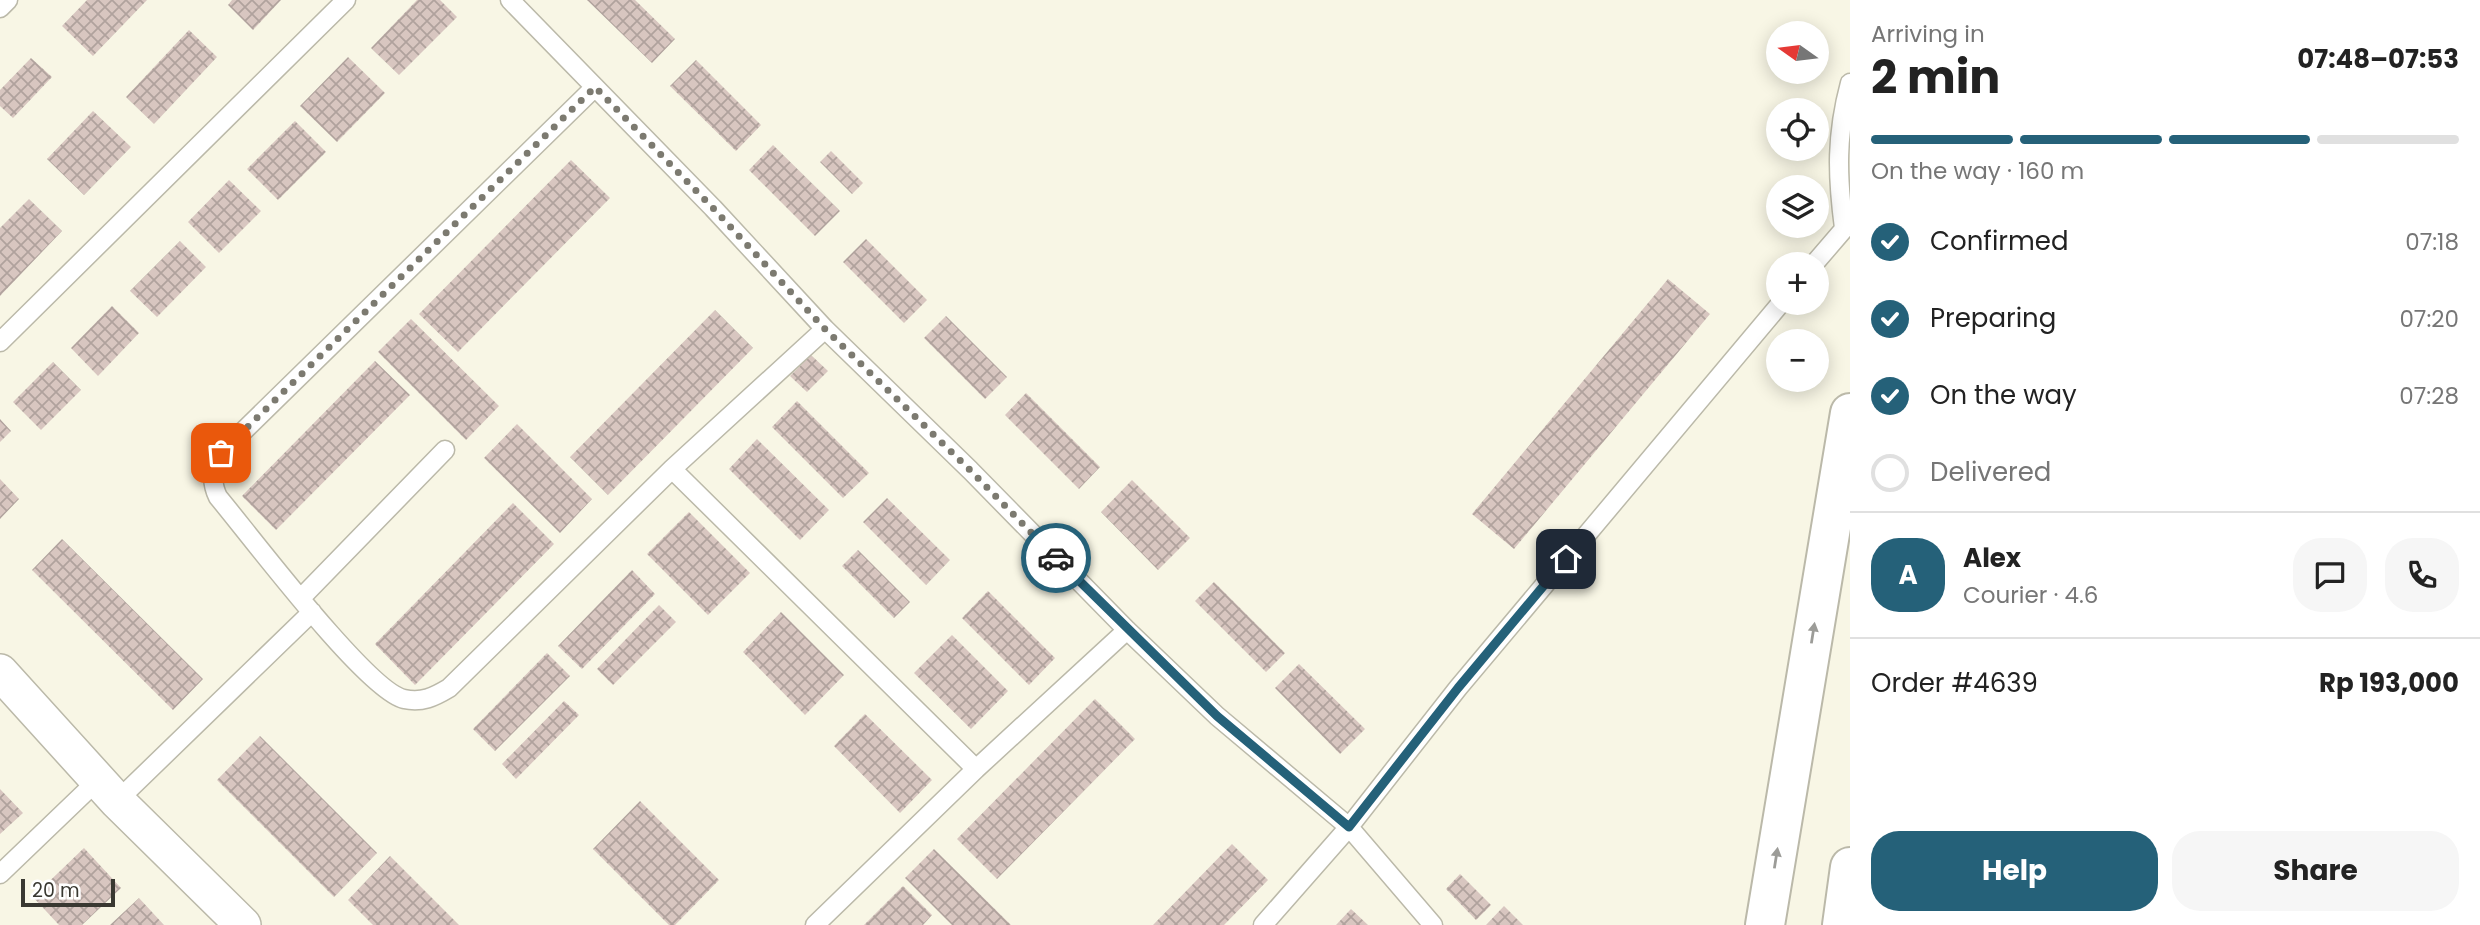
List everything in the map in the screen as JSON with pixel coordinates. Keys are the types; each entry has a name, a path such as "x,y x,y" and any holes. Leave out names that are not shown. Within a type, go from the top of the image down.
{"street":[{"path":"1765,925 1850,412"},
{"path":"0,672 108,790 243,925"},
{"path":"1842,925 1850,867"}],"lane":[{"path":"0,8 8,0"},
{"path":"0,342 346,0"},
{"path":"510,0 713,208 825,329 970,470 1127,630 1217,716 1349,827 1433,925"},
{"path":"1824,252 1847,225 1838,182 1838,154 1850,83"},
{"path":"595,87 221,453 214,469 212,483 218,497 306,605 380,686 401,699 431,699 449,688 671,469 825,329"},
{"path":"1263,925 1349,827 1458,688 1771,315"},
{"path":"0,873 108,790 306,605 445,450"},
{"path":"671,469 976,769"},
{"path":"815,925 976,769 1127,630"}],"building":[{"path":"87,0 147,0 93,56 62,26"},
{"path":"232,0 281,0 253,30 228,5"},
{"path":"417,0 440,0 457,17 399,75 371,48"},
{"path":"587,0 635,0 675,39 652,63"},
{"path":"189,30 217,57 154,124 126,97"},
{"path":"348,57 385,93 337,142 300,106"},
{"path":"31,58 52,77 13,118 0,106 0,90"},
{"path":"696,60 761,125 736,151 670,86"},
{"path":"93,111 131,147 84,195 47,159"},
{"path":"295,121 326,152 278,200 247,169"},
{"path":"773,145 840,211 815,236 749,170"},
{"path":"831,151 863,183 852,194 820,162"},
{"path":"571,160 610,198 458,352 419,314"},
{"path":"229,180 261,211 219,253 188,222"},
{"path":"29,199 62,231 0,296 0,228"},
{"path":"866,239 927,300 904,323 843,262"},
{"path":"180,241 206,267 157,317 130,291"},
{"path":"1668,279 1710,314 1514,549 1472,514"},
{"path":"112,306 139,333 98,376 71,348"},
{"path":"715,310 753,348 608,495 570,457"},
{"path":"946,316 1007,377 985,399 924,338"},
{"path":"411,319 499,406 466,440 378,352"},
{"path":"811,355 828,371 807,392 790,376"},
{"path":"375,361 410,395 276,530 242,496"},
{"path":"53,362 81,390 41,430 13,402"},
{"path":"1026,393 1100,467 1079,489 1005,415"},
{"path":"797,401 869,473 843,498 772,427"},
{"path":"0,419 11,431 0,442"},
{"path":"517,424 592,499 560,533 484,458"},
{"path":"757,439 829,510 800,540 729,469"},
{"path":"0,479 19,499 0,519"},
{"path":"1132,480 1190,538 1158,570 1101,512"},
{"path":"887,498 950,560 926,585 863,522"},
{"path":"513,503 554,544 415,685 375,644"},
{"path":"689,512 750,573 708,615 647,554"},
{"path":"62,539 203,679 173,710 32,570"},
{"path":"858,550 910,602 894,618 842,566"},
{"path":"632,570 655,594 582,669 558,646"},
{"path":"1214,582 1285,653 1266,672 1195,601"},
{"path":"988,591 1055,658 1029,685 962,618"},
{"path":"659,605 676,622 613,685 597,669"},
{"path":"781,612 844,675 805,715 743,652"},
{"path":"952,635 1008,691 971,729 914,673"},
{"path":"547,653 570,676 495,751 473,729"},
{"path":"1299,664 1365,729 1340,754 1275,688"},
{"path":"1095,699 1135,739 997,879 957,839"},
{"path":"564,701 579,715 516,779 502,764"},
{"path":"865,714 932,780 900,813 834,746"},
{"path":"260,736 377,853 334,897 217,780"},
{"path":"0,789 23,813 0,834"},
{"path":"640,801 719,880 675,925 669,925 593,849"},
{"path":"1232,844 1268,880 1224,925 1153,925"},
{"path":"84,848 121,888 82,925 59,925 33,897"},
{"path":"934,849 1011,925 952,925 905,878"},
{"path":"390,856 459,925 373,925 348,900"},
{"path":"1460,874 1491,905 1476,920 1446,889"},
{"path":"903,886 932,915 923,925 864,925"},
{"path":"139,898 164,925 110,925"},
{"path":"1504,906 1523,925 1486,925"},
{"path":"1351,909 1368,925 1336,925"}],"way so far":[{"path":"221,453 595,87 713,208 825,329 1056,558"}],"route":[{"path":"1056,558 1217,716 1349,827 1458,688 1566,559"}]}
